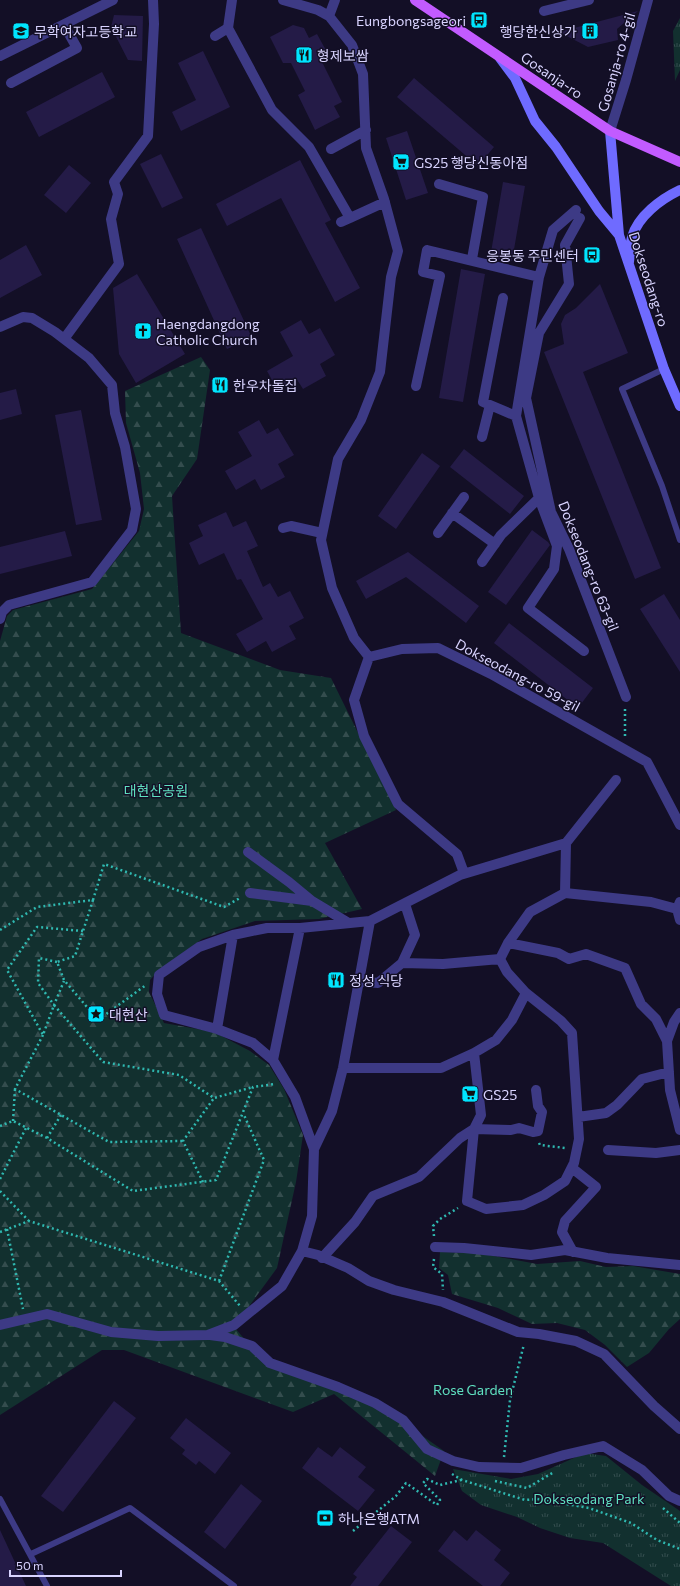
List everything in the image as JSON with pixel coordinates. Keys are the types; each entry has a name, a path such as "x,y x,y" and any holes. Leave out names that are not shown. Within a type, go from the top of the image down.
{"main road":[{"name":"Gosanja-ro","path":"415,0 610,131 680,162"},
{"path":"500,58 518,84 535,121 556,147 599,211 619,235"},
{"name":"Dokseodang-ro","path":"610,131 619,235 628,266 664,369 680,406"},
{"path":"628,266 632,236 638,226 660,202 680,190"}],"street":[{"path":"0,56 113,0"},
{"path":"64,339 120,264 111,219 118,194 114,182 148,136 154,24 152,0"},
{"path":"232,0 228,28 272,110 310,147 346,220 385,202"},
{"path":"284,0 318,10 329,16 352,45 363,74 366,148 385,202 398,251 391,277 380,372 361,420 338,459 321,540 332,588 354,638 369,657 354,700 364,736 398,804 457,854 464,873"},
{"path":"329,16 335,0"},
{"path":"544,12 589,0"},
{"name":"Gosanja-ro 4-gil","path":"610,131 626,80 644,1"},
{"path":"11,83 78,48 64,25"},
{"path":"215,36 228,28"},
{"path":"331,149 366,130"},
{"path":"439,184 483,197 472,259"},
{"name":"Dokseodang-ro 63-gil","path":"539,277 553,230 578,214 565,245 569,284 539,333 526,398 551,512 569,549 626,696"},
{"path":"416,386 440,276 423,272 427,250 472,259 539,277 516,416 539,498 557,546 554,569 528,608 584,651"},
{"path":"503,298 483,402 516,416"},
{"path":"0,327 23,317 32,318 89,358 112,385 115,413 128,461 136,509 132,530 92,582 9,605 2,612 0,619"},
{"path":"482,437 490,405"},
{"path":"438,532 464,497"},
{"path":"482,562 501,535 539,498"},
{"path":"452,513 495,544"},
{"path":"283,528 291,526 322,533"},
{"name":"Dokseodang-ro 59-gil","path":"369,657 402,649 438,648 491,674 647,762 680,825"},
{"path":"208,1335 234,1324 282,1286 302,1251 312,1216 314,1149 296,1097 272,1060 253,1043 217,1029 164,1015 157,994 159,975 199,947 233,935 267,928 300,928 347,922 370,921 464,873 566,843 616,780"},
{"path":"565,893 566,843"},
{"path":"248,852 312,901 347,922"},
{"path":"250,893 312,901"},
{"path":"500,959 508,943 530,912 565,893 678,905 680,920"},
{"path":"357,981 378,982 402,963 415,935 405,904"},
{"path":"314,1149 332,1111 343,1068 357,981 370,921"},
{"path":"272,1060 300,928"},
{"path":"217,1029 233,935"},
{"path":"508,943 558,952 569,959 586,954 625,968 641,1004 656,1020 667,1041"},
{"path":"402,963 443,964 500,959"},
{"path":"474,1053 481,1115 474,1129 467,1201 486,1209 523,1204 544,1195 565,1181 572,1168 579,1139 572,1033 561,1021 526,993 507,972 500,959"},
{"path":"343,1068 441,1068 474,1053 496,1040 512,1020 526,993"},
{"path":"680,1013 674,1022 667,1041 670,1090 680,1130"},
{"path":"578,1117 606,1113 618,1105 642,1079 669,1072"},
{"path":"322,1258 355,1222 373,1196 419,1177 460,1138 474,1129 512,1130 519,1128 533,1132 538,1131 542,1112 538,1106 536,1090"},
{"path":"608,1150 656,1153 680,1150"},
{"path":"572,1168 596,1187 565,1221 562,1232 573,1252"},
{"path":"435,1247 464,1248 532,1255 564,1250 607,1258 680,1265"},
{"path":"302,1251 318,1255 394,1290 444,1302 518,1332 576,1342 604,1354 654,1406 680,1429"},
{"path":"0,1325 47,1314 112,1332 158,1336 208,1335 225,1337 252,1346 270,1363 338,1387 375,1403 403,1420 427,1449 453,1461 479,1468 521,1468 564,1455 603,1446 642,1470 669,1496 680,1501"}],"lane":[{"path":"664,369 622,389 662,486 680,540"},
{"path":"0,1499 47,1586"},
{"path":"31,1554 130,1508 234,1586"}],"path":[{"path":"625,749 626,696"},
{"path":"214,1098 179,1075 103,1062 54,1005 38,983 39,958 58,962 74,956 104,864 224,907 250,893"},
{"path":"0,930 37,907 92,900"},
{"path":"43,1035 7,970 37,927 83,931"},
{"path":"58,962 64,980 98,1020 159,975"},
{"path":"13,1121 15,1089 43,1035 64,980"},
{"path":"183,1141 214,1098 253,1087 287,1083"},
{"path":"0,1126 13,1121 47,1138 133,1191 216,1180 253,1087"},
{"path":"15,1089 109,1142 183,1141"},
{"path":"219,1281 264,1160 243,1114"},
{"path":"47,1138 61,1115"},
{"path":"0,1179 26,1128"},
{"path":"538,1131 537,1140 540,1145 577,1149"},
{"path":"183,1141 203,1182"},
{"path":"0,1191 29,1221 219,1281 247,1314"},
{"path":"444,1302 442,1274 433,1267 435,1247 433,1226 440,1219 467,1201"},
{"path":"0,1232 29,1221"},
{"path":"7,1229 25,1319"},
{"path":"503,1468 510,1400 527,1333"},
{"path":"492,1480 527,1488 558,1470"},
{"path":"449,1472 462,1480 525,1500 537,1499 589,1508 632,1523 657,1540 680,1549"},
{"path":"353,1531 396,1496 406,1483 436,1505 440,1500 423,1483 427,1479 440,1485 462,1480"},
{"path":"662,1506 680,1523"}],"green space":[{"path":"680,18 680,70 675,81 673,31"},
{"name":"대현산공원","path":"201,357 210,370 197,459 172,496 181,633 280,670 331,678 396,810 325,843 362,909 319,919 255,921 202,939 159,970 150,980 149,992 164,1023 214,1032 250,1051 269,1065 284,1089 303,1135 296,1182 277,1268 234,1327 268,1366 367,1397 444,1451 435,1476 334,1394 293,1412 124,1350 102,1350 0,1415 0,641 7,616 13,610 92,589 139,531 144,509 140,473 126,423 125,391"},
{"path":"440,1252 478,1253 537,1264 580,1261 606,1267 633,1266 680,1274 680,1319 669,1329 649,1353 627,1367 605,1345 585,1330 557,1323 532,1324 498,1308 452,1294 448,1275 439,1268"},
{"name":"Dokseodang Park","path":"585,1453 606,1456 642,1485 680,1511 680,1586 671,1586 603,1543 570,1538 540,1528 517,1517 481,1505 462,1491 453,1469 511,1479 538,1474"}],"building":[{"name":"행당한신상가","path":"638,11 617,29 618,40 588,47 559,32"},
{"path":"114,15 143,16 142,61 128,60 111,27"},
{"path":"293,25 304,28 309,38 317,34 328,54 320,58 342,102 334,106 340,117 315,130 298,95 305,91 291,63 283,63 270,37"},
{"path":"203,51 230,107 181,131 172,112 196,100 178,63"},
{"path":"102,72 115,97 39,137 26,112"},
{"path":"414,78 494,147 478,166 397,97"},
{"path":"407,131 428,193 406,200 386,138"},
{"path":"161,154 183,198 162,208 140,164"},
{"path":"300,160 331,220 325,223 360,288 335,302 281,198 227,226 216,204"},
{"path":"69,165 91,183 66,213 44,195"},
{"path":"503,182 525,186 512,261 490,258"},
{"path":"201,228 252,338 227,349 177,239"},
{"path":"26,245 42,275 0,298 0,260"},
{"path":"461,269 485,274 463,402 439,398"},
{"path":"137,274 185,354 136,383 119,354 113,288"},
{"path":"600,284 628,353 583,372 661,568 635,579 544,352 564,344 561,324 565,315 576,308"},
{"path":"301,320 309,334 320,328 335,355 320,364 326,376 303,389 296,378 277,389 267,371 293,356 280,332"},
{"path":"16,389 22,414 0,420 0,393"},
{"path":"81,410 102,520 76,525 55,415"},
{"path":"259,420 267,434 278,428 294,455 278,464 285,477 261,490 255,479 236,490 225,471 252,456 238,432"},
{"path":"464,449 524,496 510,514 450,467"},
{"path":"422,453 440,466 396,529 378,516"},
{"path":"226,512 233,527 246,521 258,546 247,551 263,587 270,583 278,597 290,591 304,618 289,626 296,639 272,652 266,641 247,652 236,634 263,619 241,579 237,580 224,553 199,565 189,543 203,536 198,525"},
{"path":"532,530 550,545 506,605 488,592"},
{"path":"65,531 72,556 0,574 0,547"},
{"path":"408,552 479,606 466,623 406,577 366,599 356,581"},
{"path":"664,594 680,620 680,672 640,609"},
{"path":"509,623 593,688 578,708 494,643"},
{"path":"114,1401 136,1418 63,1512 41,1496"},
{"path":"186,1418 231,1453 215,1474 199,1461 196,1465 182,1454 185,1450 170,1438"},
{"path":"318,1447 332,1457 340,1447 366,1467 358,1477 375,1490 358,1511 302,1468"},
{"path":"241,1484 262,1501 225,1549 204,1532"},
{"path":"391,1526 412,1542 378,1586 350,1586 357,1577 353,1574"},
{"path":"0,1530 26,1586 0,1586"},
{"path":"454,1530 467,1541 476,1530 501,1550 494,1560 510,1573 500,1586 483,1586 438,1551"}],"place":[{"name":"Eungbongsageori","path":"479,20"},
{"name":"무학여자고등학교","path":"21,31"},
{"name":"행당한신상가","path":"590,31"},
{"name":"형제보쌈","path":"304,55"},
{"name":"GS25 행당신동아점","path":"401,162"},
{"name":"응봉동 주민센터","path":"592,255"},
{"name":"Haengdangdong Catholic Church","path":"143,331"},
{"name":"한우차돌집","path":"220,385"},
{"name":"정성 식당","path":"336,980"},
{"name":"대현산","path":"96,1014"},
{"name":"GS25","path":"470,1094"},
{"name":"하나은행ATM","path":"325,1518"}],"park label":[{"name":"Rose Garden","path":"473,1389"}]}
